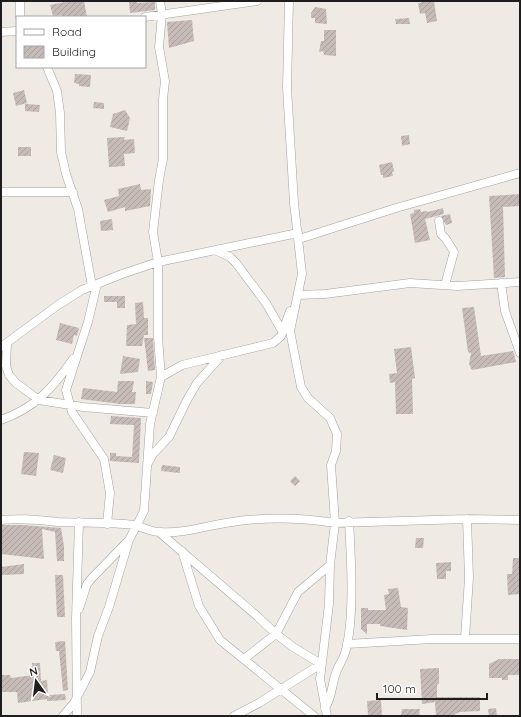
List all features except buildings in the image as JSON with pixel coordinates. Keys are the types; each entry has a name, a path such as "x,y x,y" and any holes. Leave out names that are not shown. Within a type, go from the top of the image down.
{"street":[{"path":"20,1 20,16"},
{"path":"76,618 87,584 128,540 144,511 146,467 153,413 161,377 158,337 158,262 153,232 159,180 164,159 163,99 165,81 159,46 162,14 160,1"},
{"path":"146,17 257,1"},
{"path":"289,1 287,76 302,274 290,331 300,387 308,398 330,418 337,434 336,452 331,465 335,523 330,565 328,604 320,664 320,679 327,716"},
{"path":"1,32 16,31"},
{"path":"47,68 57,91 60,113 61,152 82,228 83,241 94,285 80,350 67,383 67,397 72,412 104,459 110,493 107,524"},
{"path":"153,413 90,408 39,400 16,383 9,375 6,366 4,345 58,305 94,285 158,262 298,236 520,173"},
{"path":"1,192 73,192"},
{"path":"439,221 441,234 454,252 445,285"},
{"path":"217,251 230,257 236,263 266,304 282,331"},
{"path":"298,296 376,288 402,283 482,285 520,282"},
{"path":"501,283 505,311 520,353"},
{"path":"161,377 182,365 223,354 267,346 278,340 298,296"},
{"path":"1,420 26,409 49,392 80,350"},
{"path":"146,467 153,454 170,437 187,400 197,383 223,354"},
{"path":"1,520 24,518 136,526 159,532 198,529 232,522 252,520 318,521 335,523 349,521 467,519 520,520"},
{"path":"465,638 469,578 467,519"},
{"path":"325,708 332,696 336,670 345,654 347,644 350,616 349,521"},
{"path":"77,716 78,695 76,618 79,522"},
{"path":"159,532 276,634 320,664"},
{"path":"63,716 78,695 90,672 98,636 109,607 128,540"},
{"path":"182,551 199,606 220,640 261,674 282,688 312,716"},
{"path":"244,659 276,634 298,592 330,565"},
{"path":"347,644 465,638 520,639"},
{"path":"234,716 259,703 320,664"}]}
